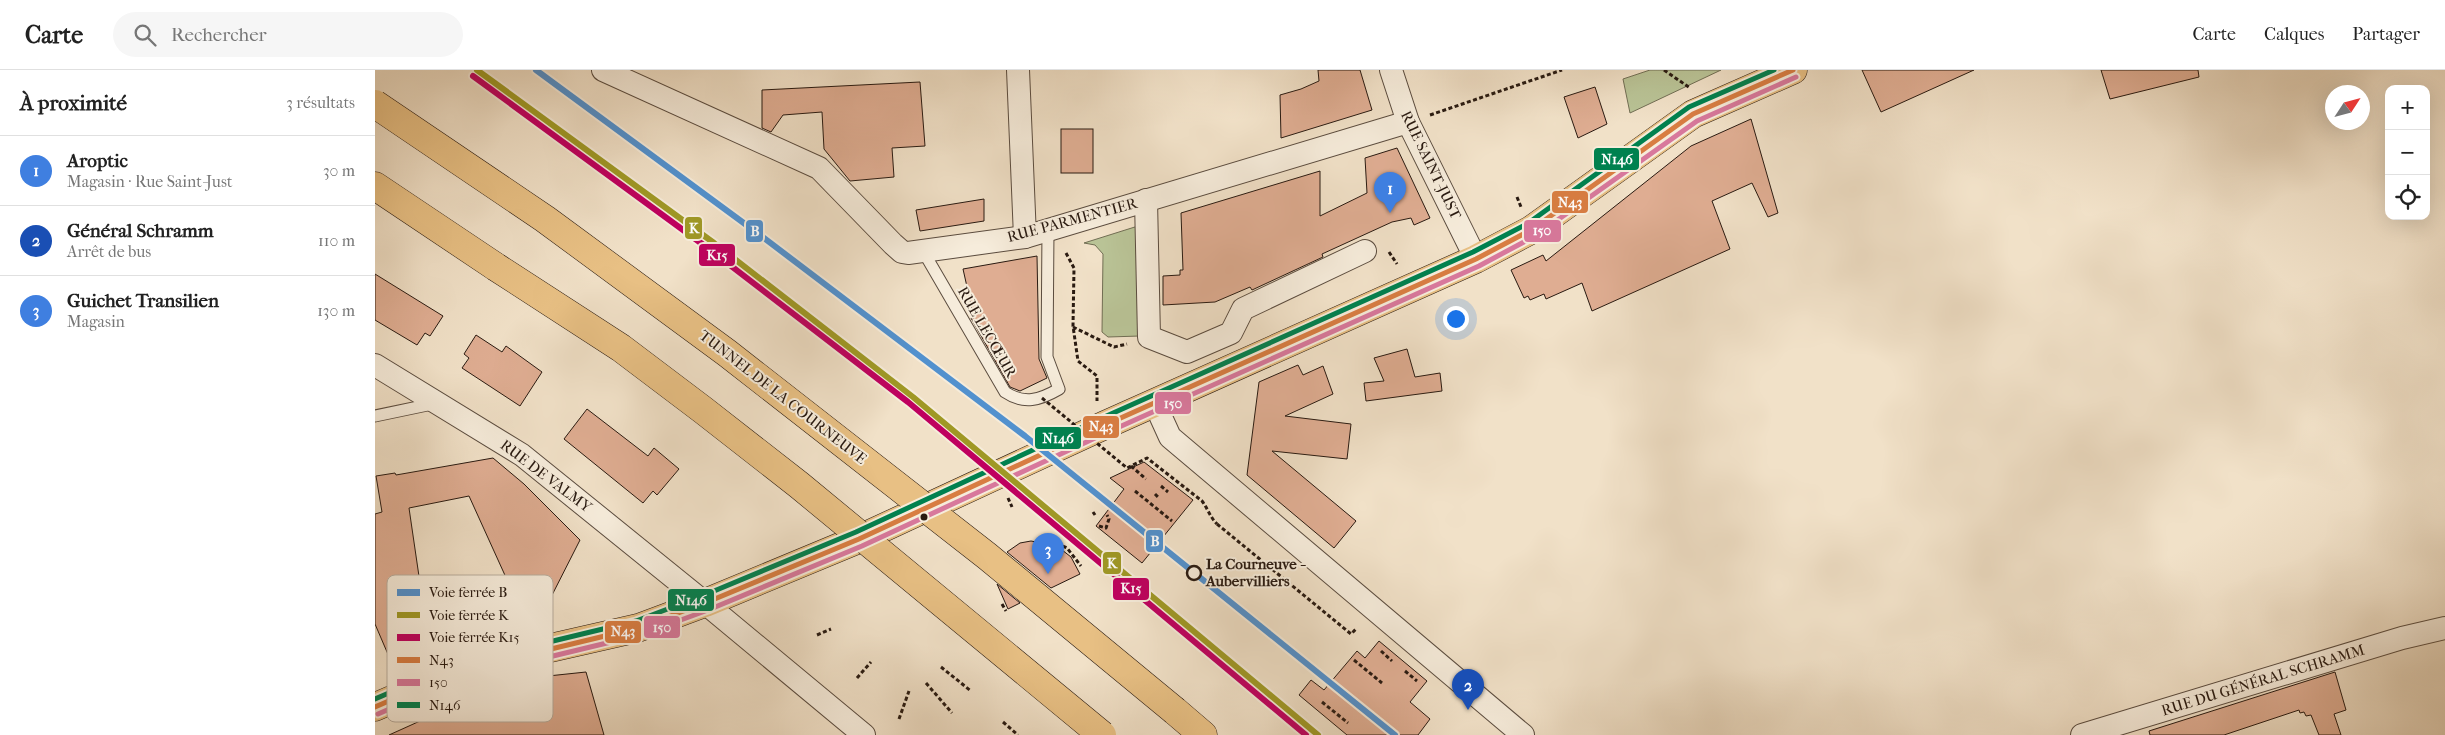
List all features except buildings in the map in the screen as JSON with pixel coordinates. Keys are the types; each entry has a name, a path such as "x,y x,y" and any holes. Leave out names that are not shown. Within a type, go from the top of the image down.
{"main road":[{"path":"553,647 638,628 705,603 859,539 1477,259 1531,230 1693,114 1793,70"},
{"name":"TUNNEL DE LA COURNEUVE","path":"375,104 545,219 727,353 987,556 1203,735"},
{"path":"375,186 621,348 799,486 1102,735"},
{"path":"375,707 387,702"}],"street":[{"name":"RUE PARMENTIER","path":"603,70 819,168 902,252 908,254 1025,237 1408,122"},
{"path":"1018,70 1025,237"},
{"name":"RUE SAINT-JUST","path":"1391,70 1408,122 1477,259"},
{"path":"1146,200 1149,337 1187,352 1231,333 1243,309 1375,249"},
{"name":"RUE DE VALMY","path":"375,366 522,455 864,735"},
{"path":"1155,404 1169,437 1523,735"},
{"name":"RUE DU GÉNÉRAL SCHRAMM","path":"2082,735 2402,638 2445,628"}],"lane":[{"path":"1042,398 1059,389 1047,357 1048,230"},
{"name":"RUE LECŒUR","path":"923,251 1005,392 1016,400 1042,398"},
{"path":"375,416 439,403"}],"path":[{"path":"1408,122 1562,70"},
{"path":"1375,249 1397,264"},
{"path":"1065,252 1073,268 1073,326 1078,361 1097,376 1097,409"},
{"path":"1073,326 1114,347"},
{"path":"1042,398 1127,468 1147,458 1202,501 1211,518 1217,524 1351,634 1356,628"},
{"path":"1131,466 1146,479"},
{"path":"1161,486 1168,492"},
{"path":"1135,491 1172,521"},
{"path":"1099,526 1106,528 1109,520 1107,515"},
{"path":"1045,538 1067,548 1081,566"},
{"path":"1000,602 1006,611"},
{"path":"817,636 831,629"},
{"path":"1381,651 1392,661"},
{"path":"1354,660 1382,683"},
{"path":"857,678 871,662"},
{"path":"941,666 971,692"},
{"path":"1405,671 1417,682"},
{"path":"926,683 952,713"},
{"path":"899,719 909,692"},
{"path":"1322,702 1348,723"},
{"path":"1003,722 1018,735"}],"green space":[{"path":"1650,70 1721,70 1630,113 1623,79"},
{"path":"1138,226 1140,336 1108,337 1102,332 1103,254 1095,245 1084,243"}],"rail line":[{"name":"K","path":"477,70 714,243 913,397 1318,735"},
{"name":"B","path":"536,70 760,235 1025,436 1395,735"},
{"name":"K15","path":"473,76 709,249 908,402 1306,735"}],"transit line":[{"name":"N146","path":"553,641 636,621 702,596 856,532 1102,418 1473,252 1527,224 1689,107 1774,70"},
{"name":"N43","path":"553,649 638,628 705,603 859,539 1105,425 1476,259 1531,230 1693,114 1793,70"},
{"name":"150","path":"553,656 640,635 708,610 862,546 1108,432 1479,266 1535,236 1697,121 1796,77"},
{"name":"N146","path":"375,699 387,694"},
{"name":"N43","path":"375,707 387,702"},
{"name":"150","path":"378,714 387,710"}],"place":[{"name":"Aroptic","path":"1390,213"},
{"name":"La Courneuve - Aubervilliers","path":"1194,573"},
{"name":"Guichet Transilien","path":"1048,574"},
{"name":"Général Schramm","path":"1468,710"}]}
